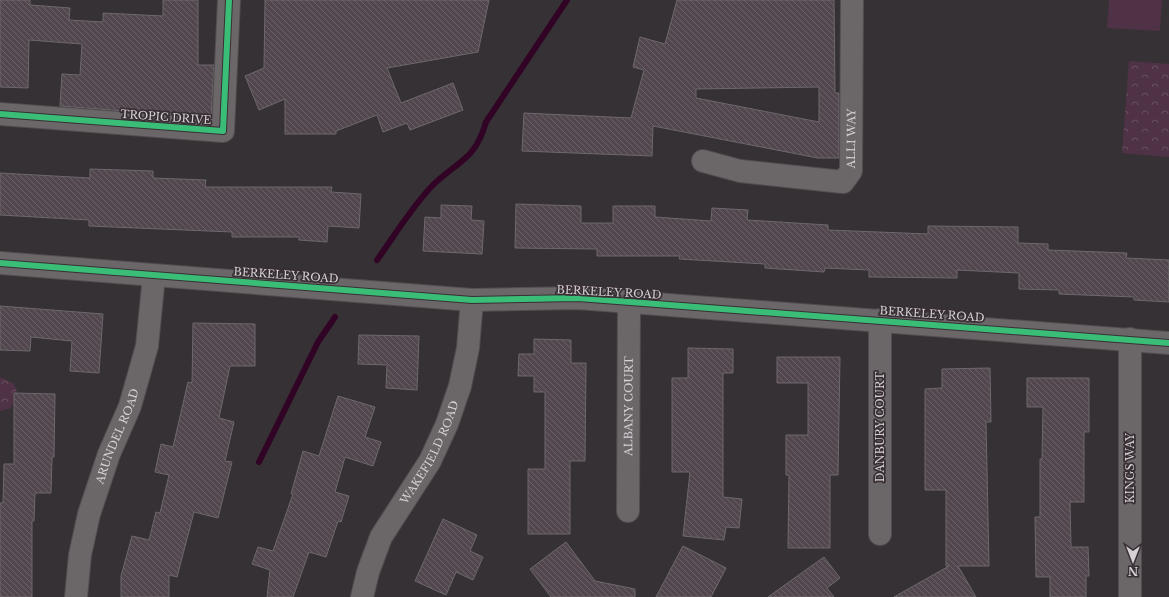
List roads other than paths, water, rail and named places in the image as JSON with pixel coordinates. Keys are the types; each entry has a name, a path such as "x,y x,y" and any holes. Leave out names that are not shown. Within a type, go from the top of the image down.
{"street":[{"name":"TROPIC DRIVE","path":"0,114 223,131 229,0"},
{"name":"ALLI WAY","path":"703,161 740,171 843,182 851,171 852,0"},
{"name":"BERKELEY ROAD","path":"0,263 472,300 578,298 1169,343"},
{"name":"ARUNDEL ROAD","path":"76,597 80,555 89,514 109,454 130,406 147,346 154,276"},
{"name":"WAKEFIELD ROAD","path":"362,597 368,572 381,537 430,461 446,424 460,386 468,348 472,300"},
{"name":"ALBANY COURT","path":"628,511 629,302"},
{"name":"DANBURY COURT","path":"880,320 880,534"},
{"name":"KINGS WAY","path":"1130,339 1130,597"}],"waterway":[{"path":"377,260 424,194 471,153 482,135 486,122 567,0"},
{"path":"259,462 318,342 335,317"}]}
